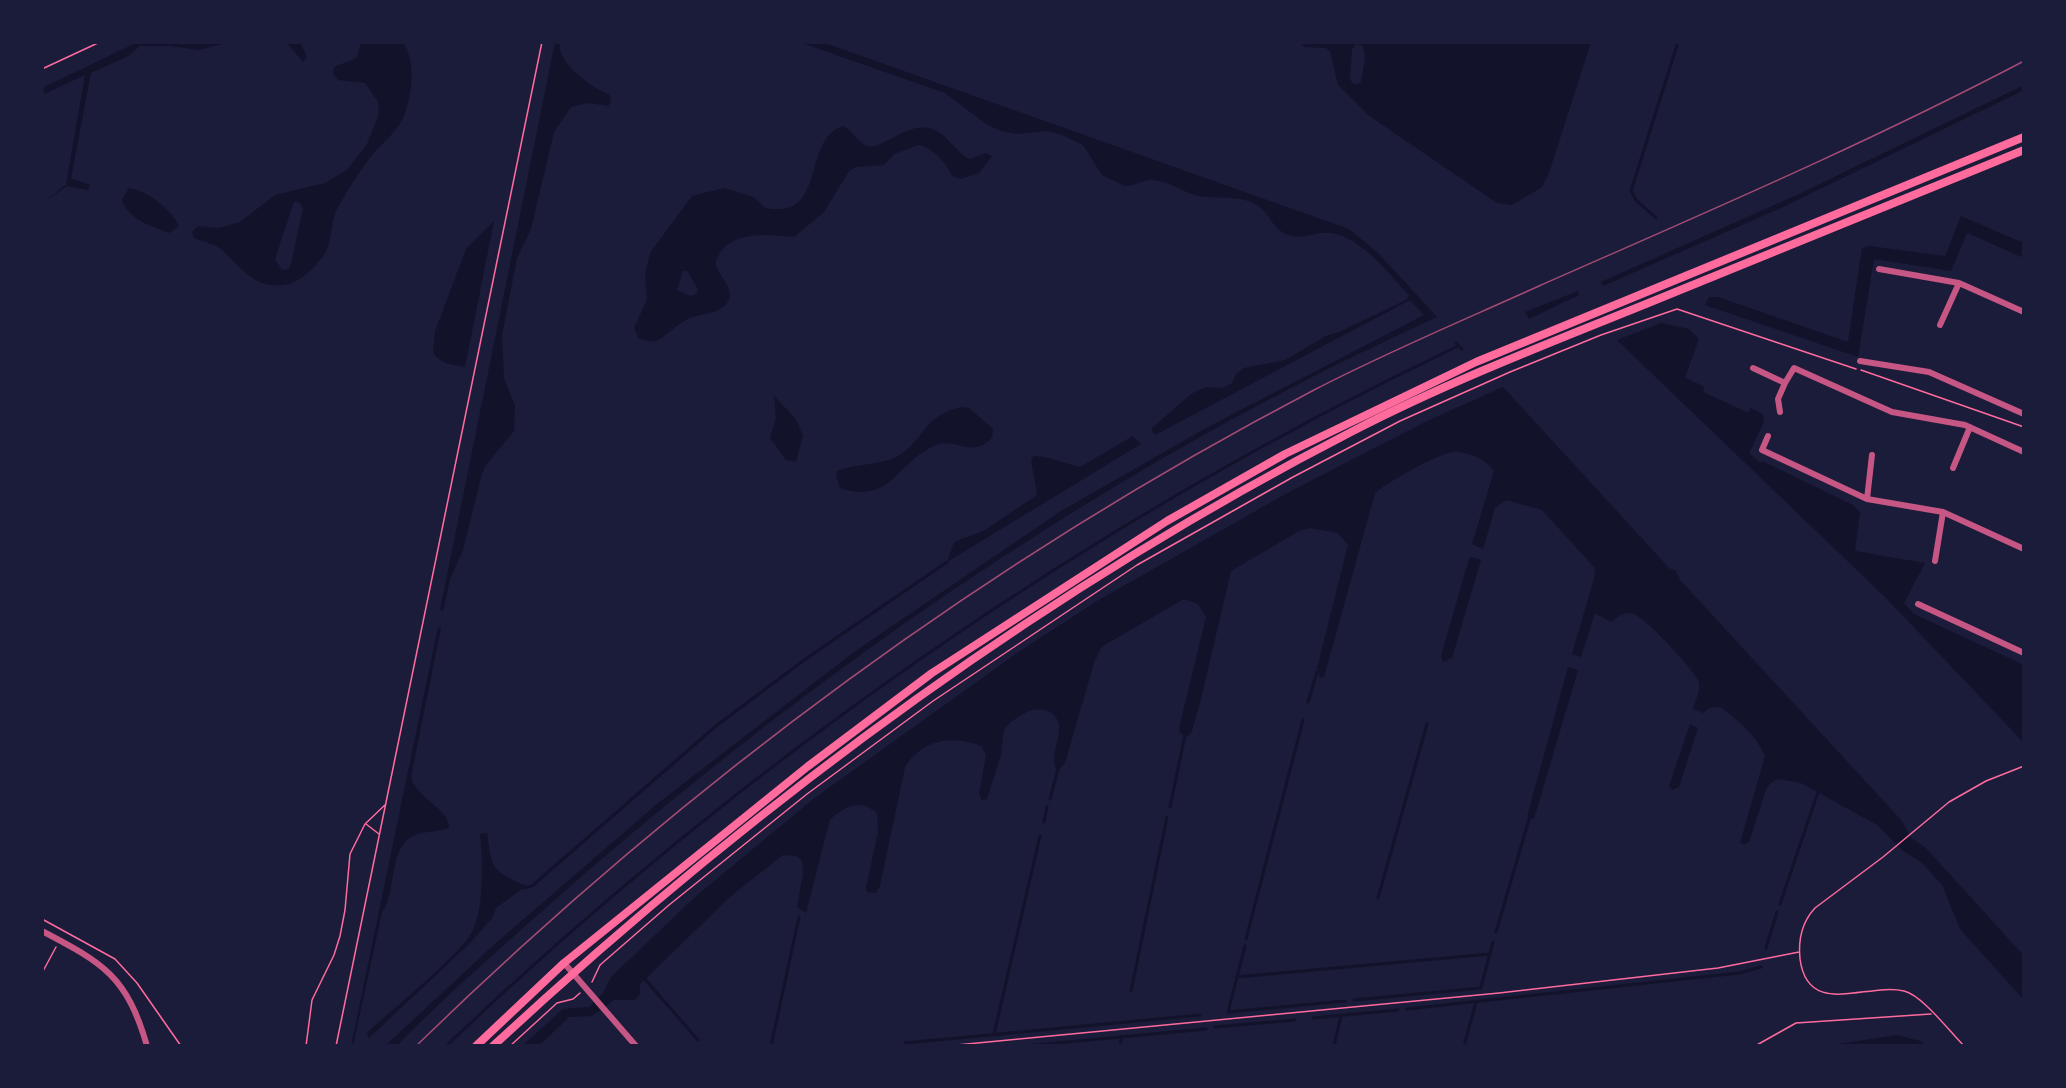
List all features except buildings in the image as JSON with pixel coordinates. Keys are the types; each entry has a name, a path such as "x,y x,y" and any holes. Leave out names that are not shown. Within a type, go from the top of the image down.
{"main road":[{"path":"476,1046 564,963 697,853 807,767 932,674 1073,579 1167,521 1285,454 1476,362 2024,137"},
{"path":"493,1046 572,974 734,837 843,752 1022,626 1226,500 1356,430 1483,370 2024,150"}],"street":[{"path":"1879,269 1959,283 2024,312"},
{"path":"1940,326 1959,283"},
{"path":"1860,361 1929,372 2024,414"},
{"path":"1753,368 1785,384"},
{"path":"1779,412 1781,408 1778,399 1794,368 1892,412 1970,427 2024,452"},
{"path":"1953,468 1970,427"},
{"path":"1768,436 1761,450 1867,500 1943,512 2024,549"},
{"path":"1867,500 1872,455"},
{"path":"1935,561 1943,512"},
{"path":"1918,604 2024,653"},
{"path":"42,931 109,970 134,1008 147,1046"},
{"path":"564,963 584,990 636,1046"}],"path":[{"path":"42,69 100,42"},
{"path":"336,1046 542,42"},
{"path":"510,1046 557,1003 573,999 584,990 594,980 604,961 807,794 933,700 1084,599 1204,526 1348,447 1457,394 1601,335 1672,310 1693,312"},
{"path":"1964,1046 1920,1000 1903,991 1842,995 1821,991 1806,978 1799,952 1804,922 1815,908 1895,847 1942,807 1972,788 2024,766"},
{"path":"306,1046 312,1000 334,956 340,936 345,910 350,854 365,824 386,804"},
{"path":"365,824 380,834"},
{"path":"42,919 115,959 137,983 181,1046"},
{"path":"42,973 64,930"},
{"path":"946,1046 1498,993 1718,968 1799,952"},
{"path":"1755,1046 1796,1023 1932,1014"}],"shaded area":[{"path":"138,42 229,42 199,50 170,46 140,46 128,56 91,73 71,178 90,185 88,190 67,186 42,203 66,185 85,75 42,95 42,88"},
{"path":"286,42 300,42 307,57 303,62"},
{"path":"361,42 402,42 410,58 412,78 404,116 394,132 372,155 345,195 337,209 326,250 315,265 301,278 290,284 273,285 256,280 220,249 194,238 192,232 198,226 219,228 240,222 275,195 325,183 347,170 367,144 379,114 378,102 365,83 338,80 333,74 334,67 357,58","holes":["294,201 300,203 303,209 291,264 289,269 282,270 275,259"]},
{"path":"555,42 560,42 563,58 569,66 593,86 609,94 611,102 608,106 589,103 571,107 554,132 531,229 517,258 502,335 504,379 515,405 514,431 485,466 463,550 450,579 443,611 440,610"},
{"path":"799,42 822,42 1349,229 1379,254 1437,317 1319,374 1204,435 1091,501 980,572 873,646 768,724 666,806 566,890 396,1046 385,1046 496,943 657,804 854,652 1061,511 1206,428 1424,315 1410,300 1155,435 1151,429 1191,394 1206,387 1223,388 1232,383 1236,374 1244,368 1285,360 1326,336 1406,300 1409,295 1364,249 1343,236 1325,233 1298,237 1286,234 1277,228 1261,208 1242,199 1203,197 1152,180 1125,186 1102,175 1083,145 1062,135 1048,131 1017,134 1001,131 986,124 945,93"},
{"path":"1301,42 1591,42 1549,173 1542,187 1512,205 1497,203 1368,115 1338,85 1330,51 1326,48 1304,47","holes":["1356,44 1363,46 1365,58 1361,82 1355,85 1350,80 1352,49"]},
{"path":"2024,85 2024,90 1783,207 1603,286 1601,282 1799,194"},
{"path":"843,126 864,145 874,146 911,129 929,128 941,134 959,152 970,159 986,153 992,156 979,173 960,179 952,176 943,161 934,153 919,145 894,154 884,165 856,167 849,171 824,212 794,237 764,235 744,237 727,246 720,253 716,265 730,293 730,298 723,307 687,319 654,342 639,339 634,328 647,300 645,274 650,253 692,196 724,188 754,197 765,208 785,208 798,202 806,191 822,146 830,134","holes":["683,271 687,271 698,289 696,294 691,296 677,290"]},
{"path":"129,188 158,202 179,226 169,233 135,217 122,200"},
{"path":"1961,216 2021,242 2024,236 2024,258 1967,233 1951,271 1874,259 1858,357 1705,305 1709,297 1718,297 1848,342 1862,248 1869,246 1945,256"},
{"path":"494,221 465,367 447,363 433,353 435,331 466,249"},
{"path":"1578,291 1579,295 1529,319 1525,312"},
{"path":"1661,323 1689,329 1699,339 1685,377 1704,387 1703,392 1744,411 1749,412 1751,408 1763,414 1764,422 1749,453 1760,463 1762,461 1853,505 1860,512 1855,551 1925,563 1904,603 1914,614 2024,665 2024,743 1886,598 1617,340"},
{"path":"1503,387 1670,569 1675,570 1681,581 1902,821 1911,838 1925,847 2024,956 2024,1000 1960,929 1942,885 1922,863 1902,850 1877,825 1801,783 1778,779 1770,783 1766,790 1749,842 1744,845 1740,843 1765,756 1752,735 1720,707 1709,708 1703,713 1693,709 1699,682 1668,644 1646,623 1631,613 1625,613 1611,622 1595,613 1581,657 1572,654 1595,575 1594,567 1542,510 1506,500 1495,508 1483,549 1472,544 1494,471 1476,457 1453,452 1436,457 1413,469 1375,493 1324,677 1320,678 1317,668 1348,545 1338,533 1309,528 1299,531 1231,571 1201,699 1192,731 1187,737 1180,733 1179,728 1206,617 1198,604 1184,599 1101,648 1094,663 1065,763 1058,771 1054,756 1059,730 1058,722 1054,715 1045,710 1028,712 1012,721 1004,729 1001,755 987,799 982,800 979,794 986,755 981,746 949,740 929,745 920,750 905,767 880,886 876,893 867,892 866,888 878,832 877,813 865,806 847,807 830,819 806,913 797,907 803,874 802,860 796,856 783,855 731,896 640,984 640,994 635,1000 614,1000 592,1016 569,1017 539,1046 522,1046 563,1009 589,1007 603,993 611,977 695,897 812,800 1020,651 1097,601 1291,491 1425,422"},
{"path":"774,396 795,418 803,435 796,462 786,460 770,438 776,418"},
{"path":"961,407 969,408 993,429 992,438 977,447 950,443 936,445 923,452 893,479 871,491 857,492 840,488 836,476 837,471 896,457 912,445 930,423 948,411"},
{"path":"1133,436 1141,444 947,562 954,542 985,530 1037,495 1031,460 1034,456 1080,467"},
{"path":"1472,557 1481,560 1452,658 1443,662 1441,656 1469,559"},
{"path":"438,627 441,628 411,777 420,792 444,815 449,828 415,835 404,844 399,852 390,894 382,912 353,1046 351,1046"},
{"path":"1568,667 1578,670 1534,819 1527,817"},
{"path":"1690,724 1698,728 1679,787 1672,790 1669,786"},
{"path":"487,833 490,855 495,867 506,876 526,886 496,908 492,918 471,942 369,1038 367,1033 441,967 473,930 481,896 480,834"},
{"path":"1897,1035 1920,1041 1927,1046 1825,1046"}],"waterway":[{"path":"1656,218 1636,200 1631,191 1678,42"},
{"path":"1456,343 1462,349"},
{"path":"446,1046 560,942 678,842 799,746 925,656 1053,570 1185,490 1320,415 1458,346"},
{"path":"524,888 532,886 716,726 807,658 947,562"},
{"path":"1308,702 1317,672"},
{"path":"1246,939 1303,720"},
{"path":"1378,898 1427,724"},
{"path":"1170,807 1185,735"},
{"path":"1050,799 1058,769"},
{"path":"1780,904 1818,792"},
{"path":"1044,822 1047,807"},
{"path":"1496,932 1530,816"},
{"path":"1131,991 1167,817"},
{"path":"994,1034 1040,836"},
{"path":"1766,948 1777,912"},
{"path":"771,1046 799,917"},
{"path":"1481,987 1493,942"},
{"path":"1245,946 1228,1012 1345,1001"},
{"path":"1236,977 1490,954"},
{"path":"1407,1009 1739,973 1761,967"},
{"path":"644,978 698,1040"},
{"path":"1354,1000 1481,988"},
{"path":"1464,1046 1476,1002"},
{"path":"1313,1018 1398,1010"},
{"path":"905,1043 1200,1015"},
{"path":"1334,1046 1341,1016"},
{"path":"1215,1027 1295,1020"},
{"path":"1024,1046 1206,1029"},
{"path":"1120,1046 1122,1036"}],"tram line":[{"path":"416,1046 518,950 622,858 730,770 841,685 955,605 1072,529 1191,457 1342,376 1426,336 1844,150 2024,61"}]}
